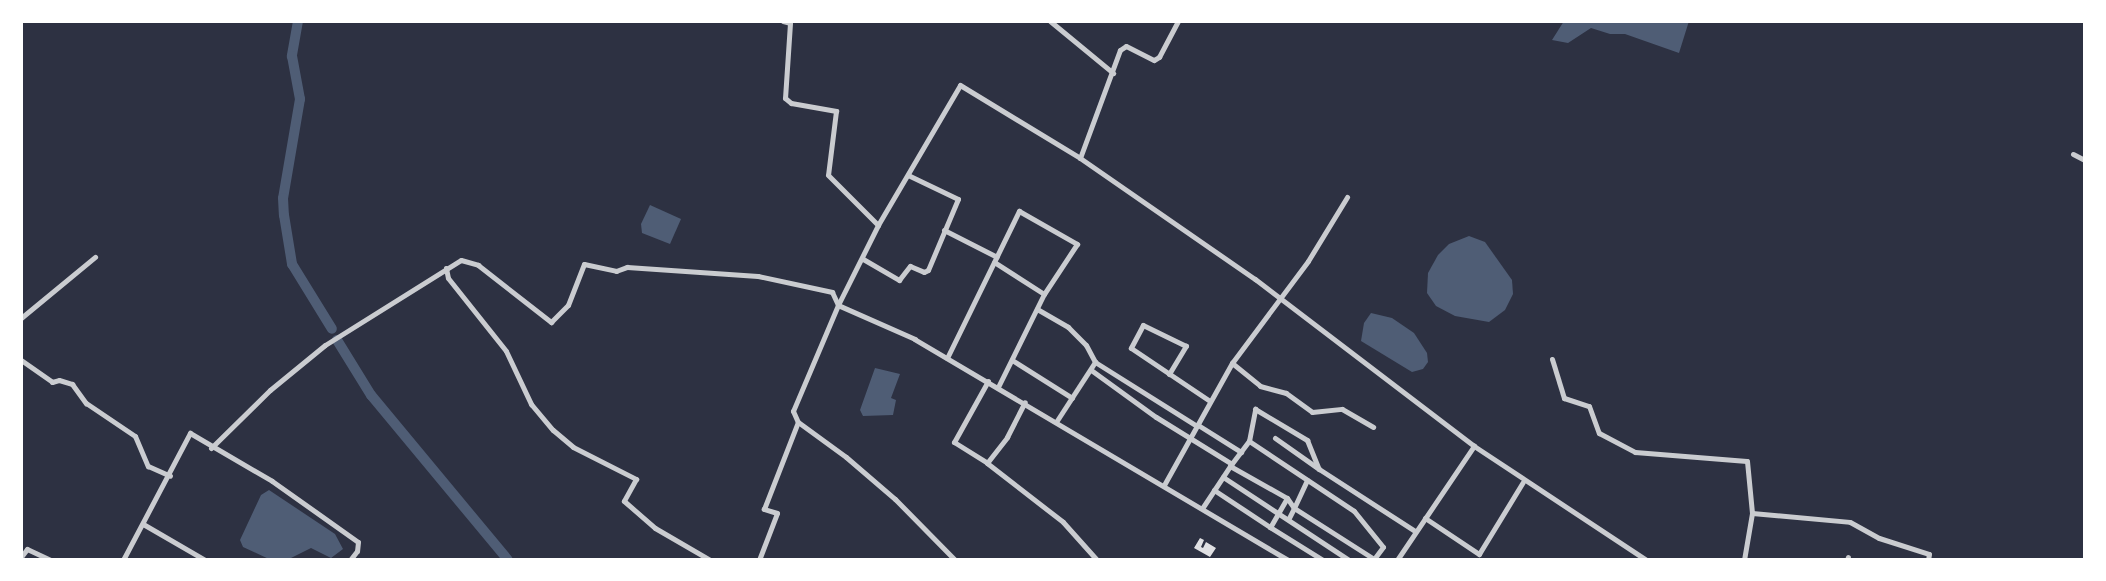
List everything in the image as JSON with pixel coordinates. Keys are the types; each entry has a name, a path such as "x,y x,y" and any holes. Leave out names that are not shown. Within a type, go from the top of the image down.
{"street":[{"path":"783,21 790,23 785,98 791,103 836,111 828,175 878,225"},
{"path":"1050,21 1113,73"},
{"path":"1080,158 1120,50 1126,46 1154,60 1159,57 1178,21"},
{"path":"955,560 876,482 798,422 793,411 838,305 878,225 960,85 1080,158 1281,298 1339,345 1524,482 1646,560"},
{"path":"2073,154 2085,160"},
{"path":"863,259 899,280 910,266 926,272 957,198 908,175"},
{"path":"1164,485 1232,363 1308,261 1347,197"},
{"path":"947,358 1020,211 1077,244 1044,294 998,387"},
{"path":"944,230 996,259 1044,294"},
{"path":"21,318 95,257"},
{"path":"211,448 270,390 326,345 461,260 478,265 551,322 554,322 568,305 584,264 616,271 627,267 758,276 832,292 838,305 915,339 1203,507 1288,560"},
{"path":"446,268 448,278 506,351 531,404 552,430 573,447 636,478 624,501 655,528 710,560"},
{"path":"1037,309 1068,327 1086,345 1096,362 1241,452"},
{"path":"1170,374 1186,346 1143,325 1131,348 1210,401"},
{"path":"1552,359 1564,398 1589,406 1599,433 1635,452 1747,461 1752,513 1744,560"},
{"path":"21,360 52,382 59,380 72,384 86,403 135,436 148,467 170,476"},
{"path":"1012,360 1072,398"},
{"path":"1056,422 1096,362"},
{"path":"1232,363 1260,386 1286,393 1312,412 1342,409 1373,427"},
{"path":"1091,370 1190,439 1287,498 1294,508 1374,560 1383,547 1354,511 1250,441"},
{"path":"988,381 954,443 987,463 1063,522 1097,560"},
{"path":"987,463 1007,437 1025,402"},
{"path":"1203,507 1250,441 1255,409 1307,440 1319,468"},
{"path":"759,560 778,513 764,509 798,422"},
{"path":"123,560 170,476 190,433 211,448 272,481 358,542 357,551 350,560"},
{"path":"1275,438 1415,531"},
{"path":"1400,559 1415,531 1474,446"},
{"path":"1223,477 1280,512 1349,560"},
{"path":"1289,518 1307,480"},
{"path":"1425,518 1479,554 1524,482"},
{"path":"1214,490 1323,560"},
{"path":"1270,527 1287,498"},
{"path":"1752,513 1850,522 1879,538 1929,554 1928,560"},
{"path":"143,524 205,560"},
{"path":"21,557 27,550 51,560"}],"water":[{"path":"1564,21 1689,21 1679,53 1625,34 1610,34 1591,28 1568,43 1552,40"},
{"path":"650,205 681,219 670,244 642,233 641,224"},
{"path":"1469,236 1485,242 1512,280 1513,294 1505,310 1489,322 1455,316 1436,306 1427,293 1428,273 1438,255 1449,244"},
{"path":"1371,313 1392,318 1414,333 1427,353 1428,362 1423,369 1412,372 1361,341 1364,323"},
{"path":"875,368 900,374 891,398 896,400 893,415 863,416 860,410"},
{"path":"269,490 335,534 343,549 331,558 311,548 289,559 271,560 243,547 240,540 261,495"}],"building":[{"path":"1200,538 1204,540 1201,547 1203,548 1206,542 1216,548 1210,557 1194,548"}],"waterway":[{"path":"298,21 292,56 300,99 283,198 284,215 292,264 332,329"},
{"path":"337,340 371,395 508,560"}]}
